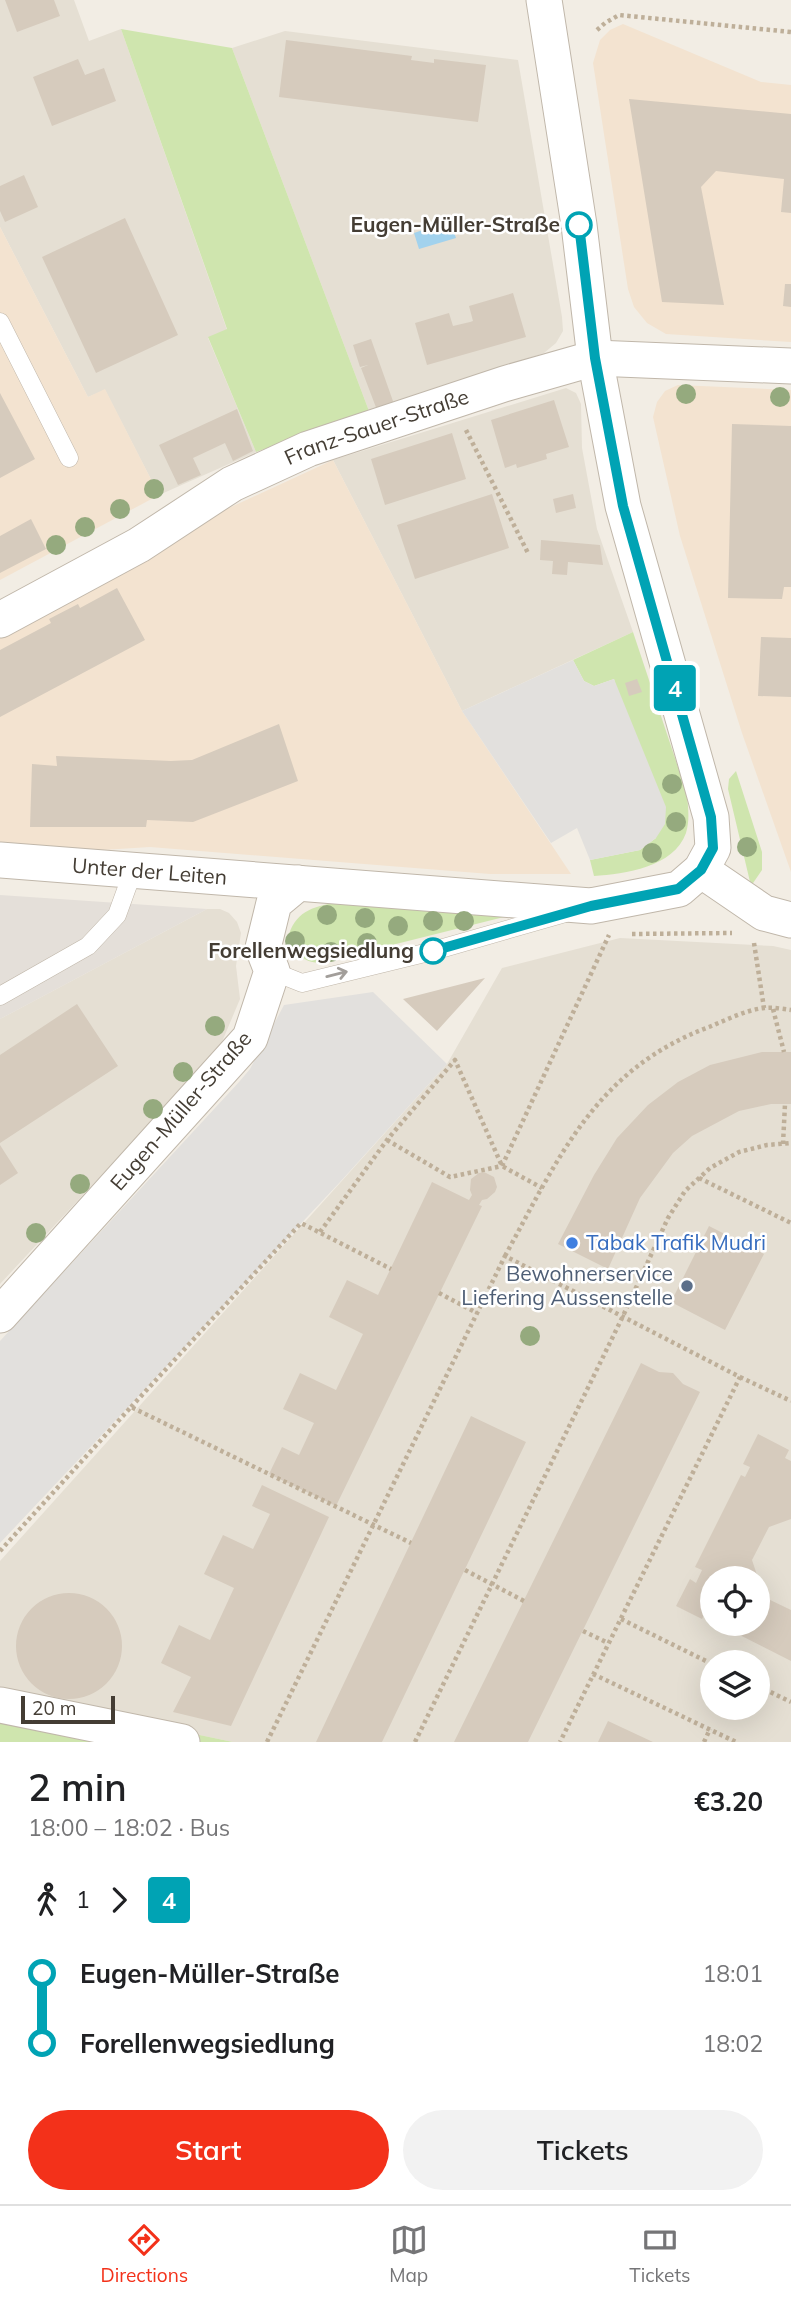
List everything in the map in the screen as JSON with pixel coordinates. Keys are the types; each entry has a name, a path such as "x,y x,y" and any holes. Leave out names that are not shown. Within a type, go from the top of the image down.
{"street":[{"path":"298,883 591,906 678,889 701,870 713,848 711,817 623,506 595,358 579,225 544,0"},
{"name":"Franz-Sauer-Straße","path":"0,620 139,545 232,484 308,450 504,384 595,358 791,366"},
{"name":"Unter der Leiten","path":"0,860 298,883"},
{"path":"701,870 769,922"},
{"name":"Eugen-Müller-Straße","path":"0,1315 250,1038 272,971 263,948 274,903 298,883"},
{"path":"0,1704 182,1742"}],"lane":[{"path":"0,322 69,458"},
{"path":"0,996 89,946 117,915 133,870"},
{"path":"272,971 302,983 433,951 591,906"}],"path":[{"path":"597,30 619,15 791,32"},
{"path":"452,401 528,553"},
{"path":"502,1166 609,934 769,922 764,1008"},
{"path":"267,1742 505,1256 559,1156 592,1109 631,1069 678,1038 764,1008 791,1010"},
{"path":"773,1009 784,1052"},
{"path":"320,1232 387,1140 455,1060 502,1166 542,1188"},
{"path":"783,1144 785,1104"},
{"path":"387,1140 450,1178 502,1166"},
{"path":"415,1742 668,1218 685,1191 710,1168 739,1152 767,1145 791,1143"},
{"path":"699,1178 791,1223"},
{"path":"0,1551 301,1223 391,1269"},
{"path":"505,1256 791,1401"},
{"path":"439,1293 477,1313"},
{"path":"560,1742 740,1377"},
{"path":"131,1407 411,1543"},
{"path":"465,1570 523,1601"},
{"path":"621,1619 700,1658"},
{"path":"583,1631 608,1643"},
{"path":"593,1674 736,1742"},
{"path":"770,1692 791,1702"},
{"path":"704,1742 710,1730"}],"shaded area":[{"path":"0,0 74,0 89,41 121,29 227,330 208,338 256,452 159,495 105,390 88,397 0,227"},
{"path":"623,24 761,82 791,85 791,342 666,334 647,323 634,307 628,289 593,63 600,40 610,30"},
{"path":"285,31 518,60 562,317 563,331 556,343 544,353 369,411 232,48"},
{"path":"0,227 88,397 105,389 159,495 0,580"},
{"path":"678,385 791,390 791,872 742,733 680,536 653,417 657,402 665,391"},
{"path":"566,388 576,393 581,404 582,448 597,529 633,632 462,711 333,460"},
{"path":"333,460 462,711 571,874 490,874 150,847 71,852 0,846 0,635 179,531"},
{"path":"573,660 584,681 594,686 614,679 666,807 665,824 656,838 640,850 590,860 577,828 551,843 462,711"},
{"path":"0,895 207,909 0,1019"},
{"path":"207,909 220,909 229,913 237,922 241,933 236,966 240,999 219,1049 0,1284 0,1019"},
{"path":"620,938 773,946 791,950 791,1742 233,1742 0,1694 0,1561 447,1064 502,968"},
{"path":"373,992 447,1064 341,1181 0,1543 0,1341 250,1069 284,1005"}],"green space":[{"path":"121,29 232,48 369,411 256,452 208,337 227,329"},
{"path":"633,632 687,794 687,828 680,845 660,861 634,870 594,876 590,860 640,850 656,838 614,679 594,686 584,681 573,660"},
{"path":"736,771 762,852 762,870 751,886 728,789 729,779"},
{"path":"336,903 504,917 320,963 304,959 288,938 295,922 305,912"},
{"path":"0,1694 8,1695 233,1742 0,1742"}],"water":[{"path":"450,221 456,238 419,249 414,233"}],"building":[{"path":"5,0 54,0 60,16 17,32"},
{"path":"286,40 412,56 411,60 434,63 434,59 486,65 478,122 279,97"},
{"path":"78,59 85,75 104,68 116,101 52,126 33,77"},
{"path":"629,99 791,114 791,213 781,212 784,179 716,171 701,187 724,305 662,302"},
{"path":"24,175 38,207 5,222 0,211 0,186"},
{"path":"125,218 178,335 96,373 42,257"},
{"path":"785,284 791,284 791,307 783,306"},
{"path":"513,293 526,337 427,365 415,323 449,313 453,326 470,322 473,321 469,306"},
{"path":"371,339 394,404 377,410 361,368 368,365 360,367 353,345"},
{"path":"0,393 35,459 0,478"},
{"path":"554,400 569,447 546,454 547,459 517,468 516,464 505,468 491,420"},
{"path":"237,409 253,451 233,461 225,443 193,458 201,475 178,485 159,445"},
{"path":"732,424 791,426 791,587 784,587 782,599 728,598"},
{"path":"452,433 466,479 385,505 371,459"},
{"path":"492,494 509,548 415,579 397,525"},
{"path":"573,494 576,508 556,513 553,499"},
{"path":"31,519 46,549 0,573 0,536"},
{"path":"541,540 600,545 603,565 568,562 567,575 552,574 553,561 540,560"},
{"path":"117,588 145,640 0,717 0,650 51,623 49,619 78,604 80,608"},
{"path":"761,637 791,638 791,697 758,696"},
{"path":"637,679 642,692 629,696 625,683"},
{"path":"279,724 298,781 193,822 147,820 146,827 30,827 32,764 57,766 56,756 192,760"},
{"path":"485,978 437,1031 403,999"},
{"path":"77,1004 118,1066 0,1143 0,1055"},
{"path":"762,1052 791,1052 791,1104 771,1104 739,1111 692,1136 673,1153 640,1198 608,1269 558,1244 594,1175 617,1138 648,1105 678,1082 710,1065"},
{"path":"0,1145 18,1173 0,1185"},
{"path":"484,1172 494,1177 497,1187 495,1192 479,1205 482,1206 336,1506 269,1474 282,1447 299,1455 314,1423 283,1409 300,1373 336,1390 363,1334 329,1317 347,1280 378,1295 432,1182 469,1200 472,1195 471,1179"},
{"path":"709,1226 764,1254 725,1330 671,1302"},
{"path":"641,1363 659,1372 673,1373 683,1384 700,1392 528,1742 454,1742"},
{"path":"471,1416 526,1442 382,1742 316,1742"},
{"path":"758,1434 789,1450 785,1458 791,1461 791,1519 769,1527 752,1560 754,1566 700,1566 700,1569 695,1567 741,1475 745,1477 750,1467 743,1464"},
{"path":"262,1485 329,1517 231,1726 173,1712 191,1677 161,1663 179,1625 210,1640 234,1588 204,1574 223,1535 253,1549 270,1514 252,1506"},
{"path":"700,1574 700,1618 676,1606 690,1579 696,1583"},
{"path":"69,1593 89,1597 106,1609 118,1626 122,1646 118,1666 106,1683 89,1695 69,1699 49,1695 32,1683 20,1666 16,1646 20,1626 32,1609 49,1597"},
{"path":"770,1600 791,1610 791,1661 742,1636 770,1636"},
{"path":"608,1721 653,1742 598,1742"}],"bus line":[{"name":"4","path":"433,951 591,906 678,889 701,870 713,848 711,817 623,506 595,358 579,225"}],"place":[{"name":"Eugen-Müller-Straße","path":"579,225"},
{"name":"Forellenwegsiedlung","path":"433,951"},
{"name":"Tabak Trafik Mudri","path":"572,1243"},
{"name":"Bewohnerservice Liefering Aussenstelle","path":"687,1286"}]}
